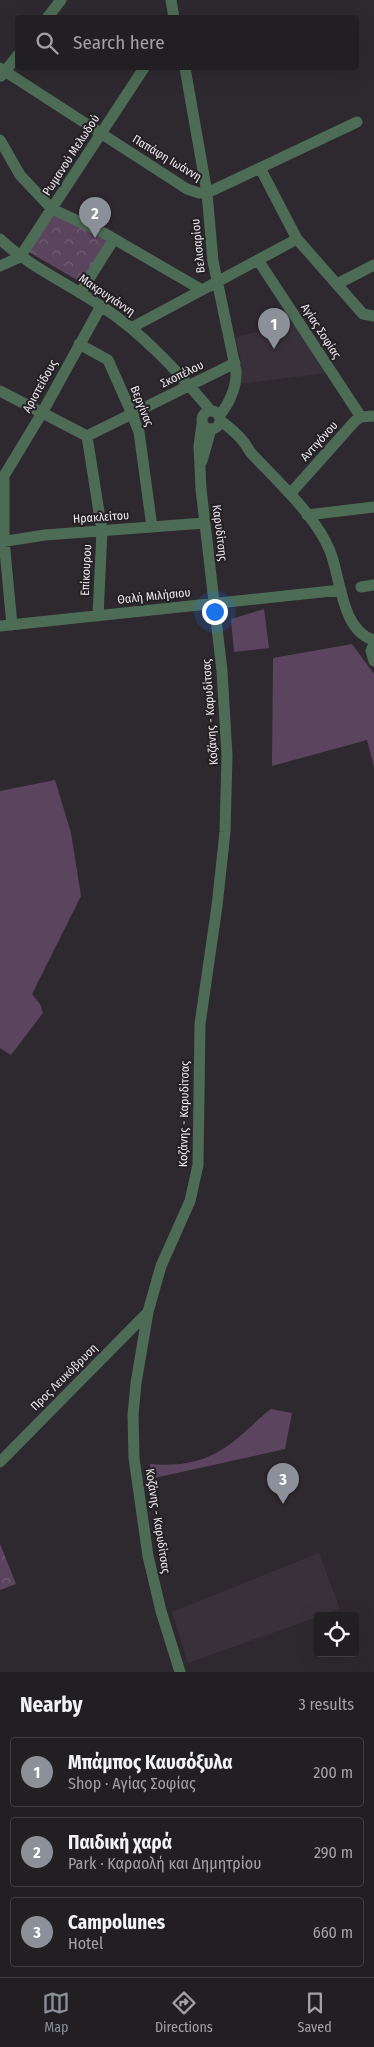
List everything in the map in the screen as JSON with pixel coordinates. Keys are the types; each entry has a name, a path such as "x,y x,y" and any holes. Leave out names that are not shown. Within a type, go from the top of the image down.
{"street":[{"path":"49,15 61,0"},
{"path":"171,0 174,15"},
{"path":"2,72 15,58"},
{"name":"Ρωμανού Μελωδού","path":"20,257 143,70"},
{"name":"Βελισαρίου","path":"186,70 207,193 210,244 216,283 237,379 232,393 212,421"},
{"name":"Παπάφη Ιωάννη","path":"2,72 101,133 186,189 199,194 207,193 357,122"},
{"path":"0,140 20,175 52,209 114,238 202,290"},
{"path":"260,168 297,239 363,314 374,316"},
{"path":"80,293 114,238"},
{"name":"Μακρυγιάννη","path":"0,239 20,257 101,306 132,328 196,391 212,421 250,451 307,515 330,549 348,613 357,630 374,642"},
{"path":"132,328 297,239"},
{"path":"0,266 20,257"},
{"name":"Αγίας Σοφίας","path":"258,260 361,417"},
{"path":"337,284 374,265"},
{"name":"Αριστείδους","path":"2,477 42,413 101,306"},
{"name":"Βεργίνας","path":"80,344 108,360 132,414 139,432 152,527"},
{"name":"Σκοπέλου","path":"87,436 235,363"},
{"path":"0,391 87,436"},
{"path":"361,417 374,416"},
{"name":"Αντιγόνου","path":"290,494 361,417"},
{"name":"Καρυδίτσης","path":"212,421 205,454 200,465 204,523 215,603"},
{"name":"Επίκουρου","path":"87,436 102,530 98,616"},
{"path":"2,477 2,541 12,625"},
{"path":"307,515 374,507"},
{"name":"Ηρακλείτου","path":"2,541 102,530 204,523"},
{"path":"361,587 374,585"},
{"name":"Θαλή Μιλήσιου","path":"0,626 341,590"},
{"name":"Κοζάνης - Καρυδίτσας","path":"180,1672 153,1581 145,1539 134,1458 134,1398 148,1312 161,1266 190,1201 198,1165 200,1024 219,888 228,794 222,671 215,603"},
{"path":"374,642 371,651 374,661"},
{"name":"Προς Λευκόβρυση","path":"0,1462 148,1312"}],"shaded area":[{"path":"294,323 326,373 240,384 241,361 235,337"},
{"path":"319,1553 340,1609 332,1612 314,1612 314,1618 188,1663 172,1612"}],"green space":[{"path":"53,214 109,240 82,283 29,252"},
{"path":"264,609 269,648 234,652 231,619"},
{"path":"352,644 374,674 374,767 367,740 272,766 273,658"},
{"path":"55,780 71,833 81,896 32,994 40,1004 43,1013 11,1055 0,1048 0,791"},
{"path":"271,1409 292,1413 285,1449 150,1479 150,1464 186,1463 208,1457 229,1445"},
{"path":"0,1544 16,1584 0,1590"}],"place":[{"name":"Παιδική χαρά","path":"95,238"},
{"name":"Μπάμπος Καυσόξυλα","path":"274,349"},
{"name":"Campolunes","path":"283,1504"}]}
